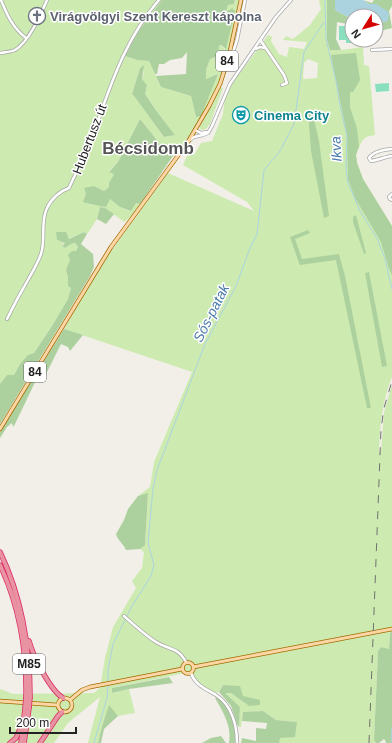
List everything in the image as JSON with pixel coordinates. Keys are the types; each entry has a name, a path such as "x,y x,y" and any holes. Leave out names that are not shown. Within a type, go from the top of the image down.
{"highway":[{"name":"M85","path":"0,552 17,594 26,632 29,665 24,743"},
{"name":"M85","path":"0,565 13,599 22,635 26,661 28,697"},
{"path":"26,632 38,664 58,694 63,698"},
{"name":"M85","path":"21,743 27,709"},
{"path":"40,743 62,712"},
{"path":"10,743 20,732 25,717"}],"main road":[{"name":"84","path":"0,429 112,247 188,142 199,124 212,100 224,71 233,40 241,0"},
{"path":"193,667 392,629"},
{"path":"182,669 182,666 186,662 191,664 193,667"},
{"path":"182,669 185,673 191,673 193,667"},
{"path":"70,700 82,690 104,684 182,669"},
{"path":"63,698 70,700 72,706 71,710 68,712 62,712 59,709 59,701 63,698"},
{"path":"0,701 58,705"}],"street":[{"path":"2,0 7,15 21,34 26,38"},
{"path":"0,53 14,51 26,38 38,20 47,0"},
{"name":"Hubertusz út","path":"7,319 30,278 41,254 43,246 43,223 46,209 62,190 69,188 90,141 111,82 124,53 137,31 159,0"},
{"path":"229,64 237,40 245,0"},
{"path":"188,142 200,134 207,134 212,126 228,87 261,41 276,17 291,0"},
{"path":"261,41 284,75 287,83 282,85"},
{"path":"254,51 260,47 265,48"},
{"path":"372,50 392,49"},
{"path":"199,124 198,129 200,134"},
{"path":"195,130 200,134"},
{"path":"392,149 376,152 369,158 372,162 379,158 392,156"},
{"path":"392,194 389,196 392,200"},
{"path":"124,616 156,642 176,650 181,654 186,662"},
{"path":"191,673 192,677 199,685 222,699 227,705 233,716 237,743"}],"green space":[{"path":"0,0 162,0 138,32 125,56 137,60 149,61 161,87 191,96 196,117 218,74 206,79 206,70 210,59 217,57 220,45 225,49 232,8 226,13 228,5 234,4 235,0 240,0 227,56 216,88 203,114 177,154 166,153 140,119 118,162 109,171 114,174 109,183 109,187 104,191 94,186 86,190 84,198 85,202 94,205 110,199 120,207 130,211 136,203 140,204 133,215 124,222 105,208 100,207 97,219 87,234 84,232 68,239 67,237 57,240 64,242 62,246 65,248 75,243 78,247 66,270 68,285 71,288 68,299 34,353 20,364 14,375 7,375 0,384","holes":["140,68 144,72 142,79 147,85 145,94 175,135 164,137 132,94"]},
{"path":"162,0 235,0 234,4 228,5 226,12 232,8 235,11 226,49 221,45 219,46 218,56 210,59 206,70 206,79 218,74 201,116 196,117 191,96 161,87 156,76 186,74 187,52 182,58 170,60 164,64 159,64 157,74 155,74 149,61 137,60 125,56 138,32"},
{"path":"327,0 327,40 330,50 363,48 364,65 369,66 375,135 366,137 362,141 356,155 357,162 363,179 392,226 392,377 382,414 379,451 381,452 384,412 392,384 392,631 390,632 389,649 381,647 378,651 374,740 376,743 279,743 279,738 297,722 276,720 263,711 243,712 241,727 239,727 240,707 224,693 231,693 249,706 242,696 223,685 219,692 210,691 202,686 190,672 112,688 113,693 129,689 135,713 118,716 109,706 98,743 88,743 100,697 68,723 54,743 0,743 0,689 13,694 94,693 100,688 105,658 113,627 136,588 132,581 142,568 144,552 140,549 145,544 148,494 138,496 150,487 154,462 192,372 64,329 101,265 168,173 254,211 247,202 183,165 188,153 194,155 201,143 212,141 223,114 225,96 268,35 272,37 271,41 279,54 287,57 289,47 304,49 307,42 283,40 286,36 293,39 310,25 321,9 319,1","holes":["308,59 318,63 317,78 303,79 304,63"]},
{"path":"327,0 335,0 335,10 344,15 344,23 337,22 336,39 341,50 330,50 327,40"},
{"path":"363,0 372,3 374,0 392,0 392,6 389,11 392,28 384,30 384,8 378,8 376,4 369,4"},
{"path":"339,26 344,26 344,40 339,40"},
{"path":"356,53 360,80 353,92 350,92 350,107 357,128 359,146 356,155 357,163 363,179 392,226 392,275 381,242 355,198 348,179 347,135 331,55"},
{"path":"144,65 142,79 147,85 145,94 175,135 164,137 132,94 140,68"},
{"path":"389,83 389,91 376,92 375,84"},
{"path":"219,87 223,88 210,124 206,129 202,130 200,129 200,126 213,103"},
{"path":"312,110 319,141 329,216 324,218 311,151 308,111"},
{"path":"140,119 166,153 175,153 140,204 136,203 131,211 120,207 110,199 106,207 83,202 86,193 84,188 94,186 104,191 109,187 109,183 114,174 109,172 118,162"},
{"path":"100,207 105,208 114,214 106,224 97,219"},
{"path":"356,215 366,253 364,254 353,222 353,217"},
{"path":"308,230 310,233 295,239 302,259 339,254 345,276 371,408 367,408 336,260 300,265 299,263 290,237"},
{"path":"56,232 66,232 69,239 84,232 87,234 81,244 93,254 94,267 0,424 0,384 7,375 14,375 20,364 28,355 34,353 68,299 71,288 68,286 66,270 70,260 68,255 72,251 76,251 78,247 75,243 65,248 62,246 65,243 57,240"},
{"path":"369,272 387,366 382,367 365,273"},
{"path":"64,329 83,335 70,351 68,347 61,344 45,376 37,378 15,424 13,427 12,423 7,427 0,438 0,432"},
{"path":"148,493 145,545 140,549 126,550 116,534 128,509 138,496"},
{"path":"392,631 392,743 386,743 384,739 379,743 376,743 374,740 378,651 381,647 389,649 390,633"},
{"path":"169,677 173,683 112,693 112,688"},
{"path":"223,685 240,686 243,696 260,700 260,705 249,706 231,693 225,693 240,707 239,727 231,706 219,692"},
{"path":"217,697 226,706 232,717 236,743 229,743 230,737 228,725 215,698"},
{"path":"109,705 118,716 104,729 101,743 98,743 102,726"},
{"path":"263,711 276,720 297,722 295,737 280,738 279,743 241,743 242,738 256,741 256,728 266,729 267,723 242,721 243,712"},
{"path":"221,736 226,743 202,743 211,738"}],"water":[{"path":"335,0 363,0 369,4 376,4 382,8 344,8 344,15 335,10"},
{"path":"384,9 389,14 386,22 384,22"}],"waterway":[{"name":"Ikva","path":"325,0 326,39 347,136 346,169 348,183 360,211 378,240 385,259 392,289"},
{"name":"Sós-patak","path":"108,682 108,670 113,644 132,606 151,576 154,565 148,543 153,488 157,470 205,344 236,286 250,248 257,234 264,170 280,151 294,124 304,52 324,22"},
{"name":"Sós-patak","path":"94,743 107,698 108,685"},
{"name":"Ikva","path":"391,743 392,727"}],"railway":[{"path":"369,743 381,429 384,408 392,381"}],"place":[{"name":"Virágvölgyi Szent Kereszt kápolna","path":"37,16"},
{"name":"Cinema City","path":"241,115"}],"district":[{"name":"Bécsidomb","path":"148,148"}]}
